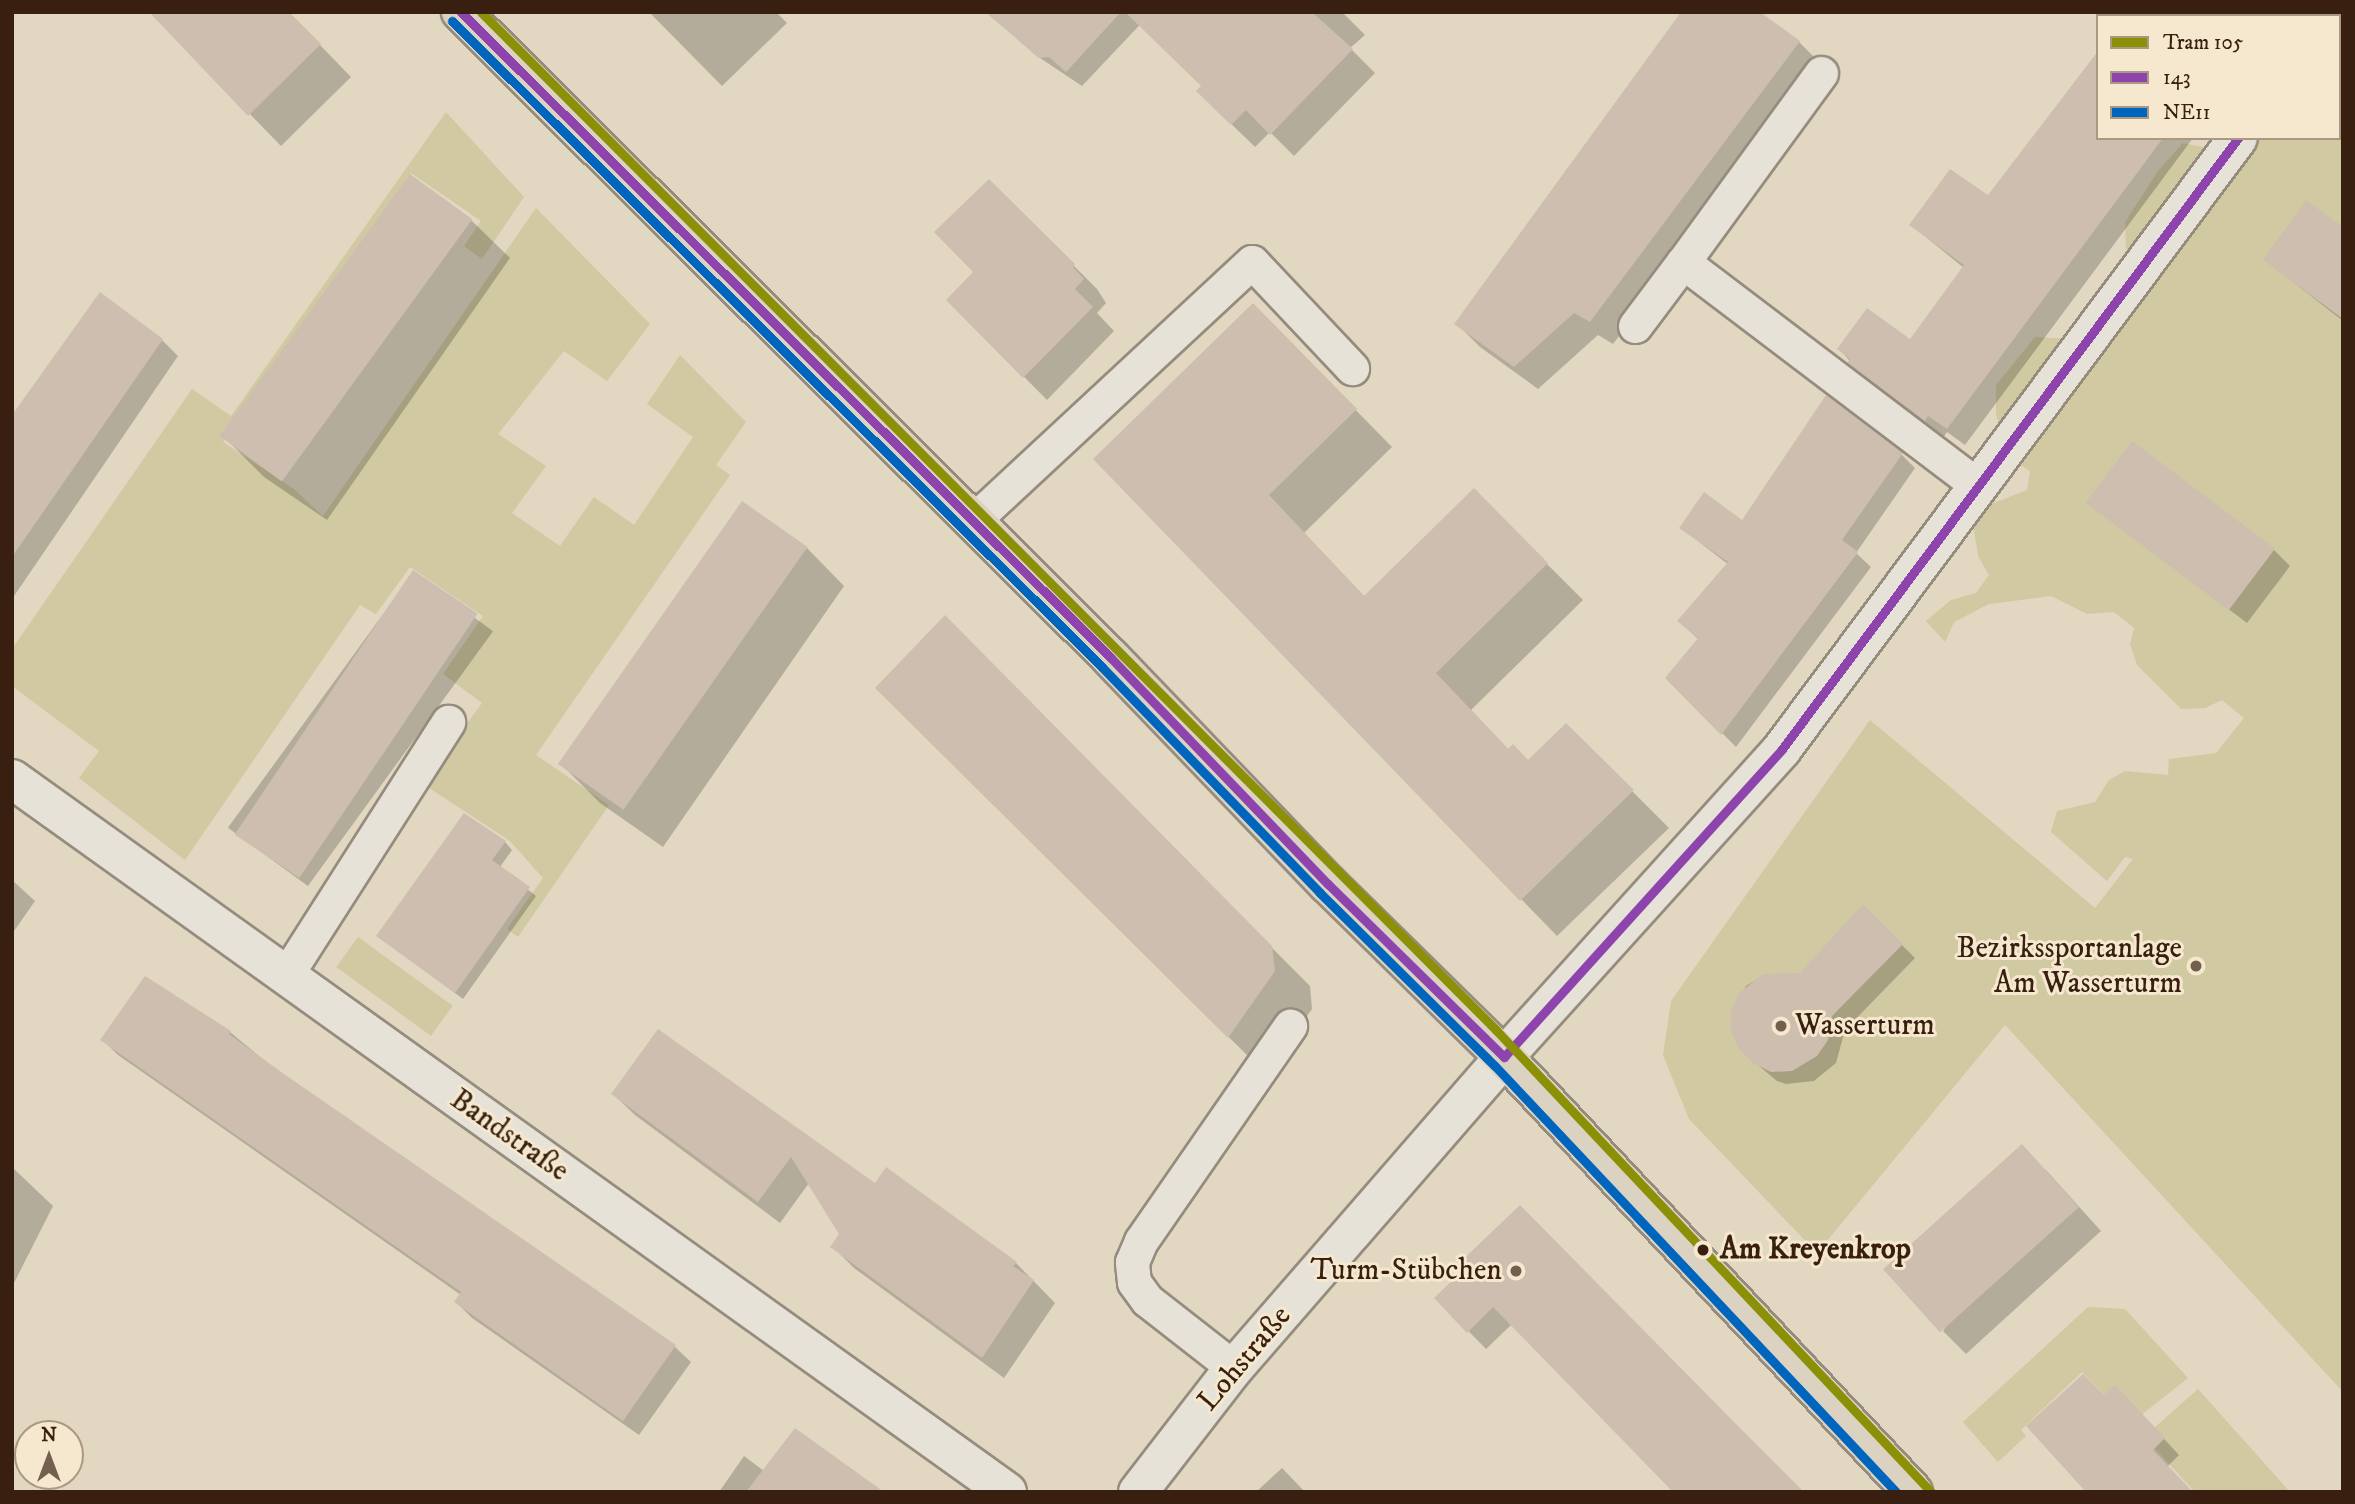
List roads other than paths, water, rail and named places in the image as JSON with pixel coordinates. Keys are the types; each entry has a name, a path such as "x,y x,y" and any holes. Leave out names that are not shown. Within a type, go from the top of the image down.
{"main road":[{"path":"461,12 974,520 1328,884 1504,1058 1913,1492"}],"street":[{"path":"1504,1058 1782,749 2237,140"},
{"name":"Bandstraße","path":"12,779 285,978 1007,1492"},
{"name":"Lohstraße","path":"1138,1492 1234,1368 1467,1104 1504,1058"}],"lane":[{"path":"1635,326 1821,74"},
{"path":"974,520 1252,262 1352,368"},
{"path":"1683,262 1978,486"},
{"path":"285,978 448,722"},
{"path":"1234,1368 1147,1300 1134,1282 1132,1262 1141,1241 1290,1026"}],"tram line":[{"name":"105","path":"481,12 1496,1030 1931,1492"}],"place":[{"name":"Bezirkssportanlage Am Wasserturm","path":"2196,966"},
{"name":"Wasserturm","path":"1781,1026"},
{"name":"Am Kreyenkrop","path":"1703,1250"},
{"name":"Turm-Stübchen","path":"1516,1271"}]}
